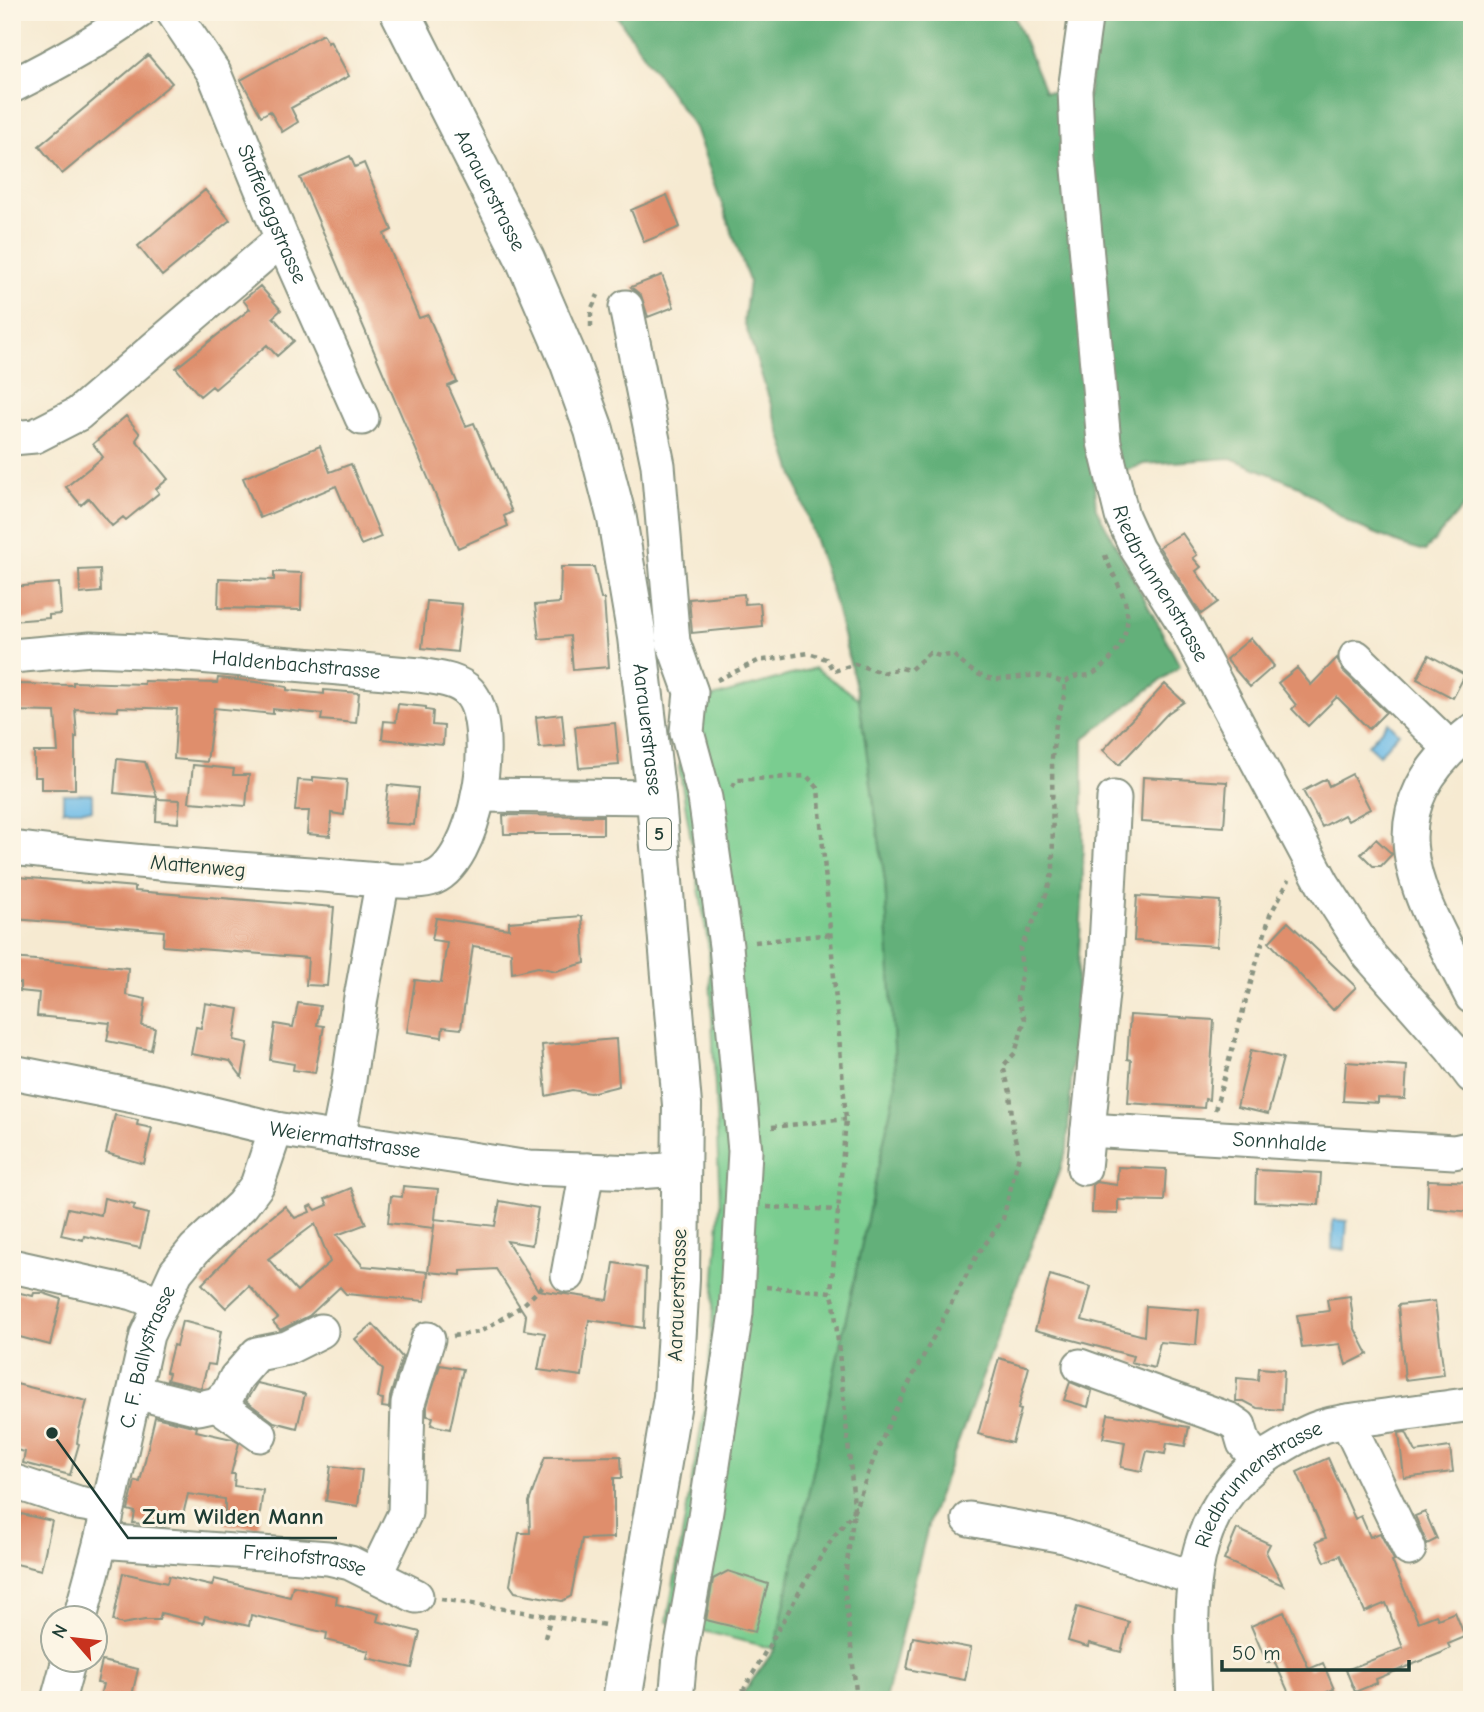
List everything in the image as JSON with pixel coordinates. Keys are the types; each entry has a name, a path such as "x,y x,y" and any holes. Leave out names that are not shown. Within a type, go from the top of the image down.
{"main road":[{"name":"Aarauerstrasse","path":"400,12 524,259 569,361 594,430 617,519 637,638 656,797 682,1105 680,1279 673,1397 622,1700"}],"street":[{"path":"12,86 57,64 138,12"},
{"name":"Staffeleggstrasse","path":"173,12 214,72 282,239 362,418"},
{"name":"Riedbrunnenstrasse","path":"1086,12 1075,90 1078,158 1104,442 1122,516 1137,548 1182,620 1323,884 1369,955 1451,1048 1472,1076"},
{"path":"12,438 35,436 78,414 282,239"},
{"path":"626,307 658,465 673,642 691,692 687,732 705,798 726,946 745,1151 734,1326 706,1511 680,1656 676,1700"},
{"name":"Haldenbachstrasse","path":"12,656 91,649 141,651 420,675 447,680 468,691 478,711 483,740 478,795"},
{"path":"1356,657 1461,740 1418,796 1410,818 1408,839 1416,884 1472,997"},
{"path":"648,731 687,732"},
{"path":"478,795 656,797"},
{"name":"Mattenweg","path":"12,848 223,868 429,880 441,875 462,848 478,795"},
{"path":"1084,1168 1105,964 1114,798"},
{"path":"338,1138 383,879"},
{"name":"Weiermattstrasse","path":"12,1072 164,1102 276,1129 529,1168 637,1172 681,1169"},
{"name":"C. F. Ballystrasse","path":"84,1604 101,1541 147,1335 176,1272 195,1249 242,1205 257,1185 276,1129"},
{"name":"Sonnhalde","path":"1088,1129 1454,1152 1472,1148"},
{"path":"568,1275 587,1170"},
{"path":"12,1266 133,1293 160,1303"},
{"path":"135,1392 199,1408 217,1404 228,1394 236,1378 257,1354 287,1348 321,1331"},
{"path":"375,1575 405,1513 408,1403 428,1339"},
{"path":"1080,1366 1220,1414 1239,1426 1244,1443 1259,1462"},
{"path":"217,1404 260,1435"},
{"name":"Riedbrunnenstrasse","path":"1194,1700 1191,1620 1194,1578 1214,1511 1233,1486 1259,1462 1290,1441 1319,1427 1472,1404"},
{"path":"1348,1421 1409,1549"},
{"path":"12,1481 78,1503 108,1508"},
{"path":"969,1519 1064,1536 1194,1578"},
{"name":"Freihofstrasse","path":"101,1541 328,1558 350,1563 416,1596"},
{"path":"58,1700 65,1674"}],"path":[{"path":"1064,683 1073,676 1093,674 1115,653 1125,636 1127,612 1105,552"},
{"path":"707,684 730,676 758,661 809,653 826,659 834,671 855,664 883,673 901,668 910,670 929,653 940,656 954,655 966,668 992,680 1007,680 1034,674 1055,678 1064,683"},
{"path":"738,1700 805,1582 853,1511 899,1402 976,1257 1003,1219 1019,1155 1013,1130 1010,1092 1003,1066 1015,1053 1026,1019 1017,998 1022,971 1020,949 1046,895 1053,872 1052,758 1056,723 1065,693 1064,683"},
{"path":"728,792 737,780 807,776 818,788 846,1119 831,1292 852,1479 853,1511 844,1585 857,1700"},
{"path":"1207,1137 1270,915 1305,851"},
{"path":"726,946 831,933"},
{"path":"743,1128 846,1119"},
{"path":"742,1207 839,1210"},
{"path":"428,1339 480,1332 522,1306 549,1280 568,1275"},
{"path":"737,1284 831,1292"},
{"path":"416,1596 551,1615 633,1630"},
{"path":"545,1638 551,1615"}],"green space":[{"path":"614,12 1012,12 1045,91 1088,97 1100,12 1472,12 1472,497 1425,551 1350,523 1299,486 1231,458 1144,464 1094,482 1096,508 1180,666 1083,739 1083,887 1067,1150 930,1518 885,1700 738,1700 775,1649 896,1085 885,881 859,699 834,599 744,321 749,281 695,128"},
{"path":"815,668 859,699 885,881 896,1084 775,1649 667,1622 707,1393 720,1205 709,949 679,767 696,727 702,700"}],"water":[{"path":"1388,722 1399,733 1379,755 1368,745"},
{"path":"63,794 92,794 92,810 63,810"},
{"path":"1333,1220 1347,1221 1345,1250 1332,1249"}],"building":[{"path":"323,34 328,43 330,41 349,76 291,108 298,122 282,132 270,111 261,116 241,80"},
{"path":"148,55 172,83 62,174 39,146"},
{"path":"350,156 355,167 364,163 392,230 384,234 397,267 419,318 428,315 457,382 448,386 466,426 474,423 512,512 504,516 508,526 458,548 300,178"},
{"path":"205,190 230,220 162,276 138,246"},
{"path":"667,195 680,227 644,242 631,210"},
{"path":"662,275 674,307 648,317 641,295 631,287"},
{"path":"260,286 281,310 273,317 294,341 277,356 267,345 215,389 212,386 200,396 176,368 250,309 243,300"},
{"path":"126,416 140,434 136,440 168,479 156,489 159,493 126,520 123,517 112,526 89,498 81,505 66,487 103,457 93,444"},
{"path":"320,446 330,472 351,464 381,537 361,545 336,486 260,518 243,478"},
{"path":"1182,533 1197,555 1193,558 1201,567 1196,571 1218,602 1201,614 1159,547"},
{"path":"561,567 594,567 601,599 604,599 609,667 573,670 570,636 539,639 535,605 560,603"},
{"path":"100,569 101,592 80,594 79,570"},
{"path":"274,572 302,573 301,610 218,608 219,578 274,580"},
{"path":"59,583 61,614 49,615 49,618 12,621 12,587"},
{"path":"744,594 745,604 760,603 762,626 692,633 689,599"},
{"path":"427,601 462,604 457,652 422,648"},
{"path":"1251,638 1274,666 1250,687 1226,659"},
{"path":"1429,655 1465,675 1453,698 1417,679"},
{"path":"1337,658 1343,671 1386,712 1369,729 1337,697 1308,726 1292,709 1296,705 1278,683 1297,668 1311,685"},
{"path":"218,678 275,684 287,687 287,690 324,694 324,690 359,693 356,723 321,720 322,714 273,709 273,714 214,708 207,762 174,759 177,709 75,709 75,789 41,789 41,777 34,777 34,752 58,752 55,712 12,711 12,684 144,684 144,681 217,683"},
{"path":"1165,684 1184,702 1168,713 1119,765 1103,750"},
{"path":"398,704 426,707 426,710 433,711 432,725 444,726 443,745 382,739 384,721 396,722"},
{"path":"562,714 565,746 539,748 536,717"},
{"path":"615,723 619,765 579,768 575,727"},
{"path":"117,759 145,762 157,797 114,793"},
{"path":"193,765 234,769 233,775 249,775 246,806 189,802"},
{"path":"1352,774 1370,809 1348,821 1344,815 1322,827 1303,791 1326,779 1329,786"},
{"path":"313,777 347,780 344,815 331,813 330,836 307,834 309,811 295,811 298,780 313,781"},
{"path":"1143,777 1227,782 1224,827 1141,822"},
{"path":"388,785 418,788 414,825 384,823"},
{"path":"157,799 180,800 178,823 156,821"},
{"path":"503,815 603,816 603,834 504,834"},
{"path":"1376,839 1392,854 1381,866 1373,866 1361,854"},
{"path":"18,877 135,887 135,891 334,907 327,986 306,985 308,958 163,946 164,931 14,919 12,882 17,882"},
{"path":"1137,896 1220,901 1217,946 1134,941"},
{"path":"582,916 585,963 556,971 538,967 512,973 511,952 473,946 461,1029 443,1027 442,1037 407,1032 415,980 441,983 447,942 432,940 436,918 509,929 509,922"},
{"path":"1288,922 1356,987 1333,1010 1269,942"},
{"path":"12,958 128,968 126,995 146,999 142,1026 155,1028 151,1050 107,1041 110,1023 37,1016 39,993 20,991 20,983 12,982"},
{"path":"205,1003 239,1009 234,1040 248,1043 242,1077 230,1061 191,1054 196,1027 201,1028"},
{"path":"298,1003 320,1006 317,1025 324,1026 315,1073 293,1070 294,1064 270,1060 275,1024 293,1027"},
{"path":"1130,1015 1214,1020 1209,1100 1205,1099 1204,1108 1128,1103"},
{"path":"616,1039 619,1086 590,1093 572,1090 546,1096 542,1045"},
{"path":"1251,1050 1283,1058 1268,1114 1237,1107"},
{"path":"1346,1062 1407,1066 1405,1099 1378,1098 1378,1103 1343,1101"},
{"path":"115,1115 138,1120 137,1125 152,1128 144,1164 106,1153"},
{"path":"1118,1167 1166,1169 1164,1201 1118,1200 1118,1214 1092,1213 1093,1184 1096,1182 1117,1185"},
{"path":"1256,1170 1321,1173 1319,1205 1255,1202"},
{"path":"1428,1180 1472,1182 1472,1212 1427,1208"},
{"path":"403,1186 438,1189 434,1228 388,1223 391,1196 402,1197"},
{"path":"351,1188 366,1224 337,1235 363,1266 428,1272 425,1301 346,1294 340,1287 309,1316 280,1330 273,1322 278,1318 249,1286 226,1308 202,1284 252,1233 285,1206 295,1218 310,1212 308,1207 312,1205 316,1210 328,1205 325,1199","holes":["315,1224 330,1262 297,1291 268,1259"]},
{"path":"104,1198 135,1205 133,1210 148,1214 140,1248 84,1236 83,1240 61,1235 68,1208 101,1215"},
{"path":"500,1201 538,1208 532,1245 507,1241 538,1290 608,1300 614,1263 646,1268 644,1328 589,1320 582,1376 538,1370 545,1333 524,1330 526,1316 496,1269 461,1271 461,1275 428,1272 435,1219 495,1226"},
{"path":"1050,1275 1091,1287 1082,1320 1144,1336 1146,1306 1199,1310 1196,1345 1160,1342 1154,1368 1131,1362 1133,1356 1035,1330"},
{"path":"12,1291 33,1296 34,1293 43,1293 61,1299 50,1345 12,1335"},
{"path":"1350,1296 1354,1327 1368,1354 1346,1365 1340,1344 1302,1348 1297,1315 1329,1311 1327,1299"},
{"path":"1435,1301 1444,1375 1405,1380 1398,1305"},
{"path":"182,1321 221,1331 215,1365 208,1364 201,1388 167,1380 169,1373 166,1372"},
{"path":"373,1324 402,1357 389,1408 382,1407 383,1399 378,1398 383,1370 355,1339"},
{"path":"999,1358 1029,1367 1012,1443 978,1434"},
{"path":"440,1365 463,1369 450,1429 431,1425 433,1417 427,1416 427,1406"},
{"path":"1259,1368 1284,1370 1282,1410 1257,1408 1244,1401 1236,1401 1237,1378 1258,1380"},
{"path":"1070,1382 1092,1391 1088,1407 1064,1400"},
{"path":"12,1383 87,1401 70,1475 23,1463 25,1452 12,1449"},
{"path":"257,1383 305,1394 297,1428 274,1422 246,1401"},
{"path":"1108,1414 1189,1427 1185,1446 1167,1443 1165,1454 1147,1451 1142,1471 1121,1467 1125,1442 1103,1438"},
{"path":"155,1417 197,1427 196,1431 239,1443 231,1474 235,1474 234,1486 263,1490 258,1528 225,1524 225,1499 188,1494 183,1515 168,1512 165,1526 133,1523 135,1512 128,1510 135,1481 140,1482"},
{"path":"1406,1432 1416,1452 1450,1447 1453,1472 1404,1478 1399,1433"},
{"path":"621,1456 622,1478 614,1478 614,1538 582,1539 571,1596 562,1601 515,1592 510,1585 519,1533 530,1533 529,1502 545,1457"},
{"path":"1328,1458 1355,1519 1361,1516 1370,1537 1380,1533 1394,1560 1392,1561 1418,1622 1436,1615 1438,1619 1455,1612 1465,1637 1448,1644 1450,1648 1441,1653 1376,1679 1377,1683 1355,1692 1346,1670 1403,1648 1386,1603 1365,1612 1340,1555 1325,1562 1316,1542 1326,1538 1297,1472"},
{"path":"331,1466 362,1470 358,1506 326,1501"},
{"path":"1425,1512 1437,1539 1427,1544 1415,1516"},
{"path":"21,1514 52,1521 41,1570 12,1563 12,1536"},
{"path":"1237,1529 1270,1544 1266,1552 1283,1585 1224,1560"},
{"path":"728,1571 768,1584 755,1632 706,1620 713,1579"},
{"path":"123,1573 167,1583 169,1576 212,1586 214,1579 290,1597 293,1586 337,1596 336,1604 379,1614 377,1621 420,1632 412,1668 367,1658 369,1651 326,1640 327,1633 251,1615 249,1626 205,1616 203,1623 161,1613 159,1620 122,1624 113,1621"},
{"path":"1077,1607 1129,1622 1121,1652 1089,1643 1088,1647 1068,1641"},
{"path":"1284,1612 1309,1669 1323,1663 1334,1689 1310,1700 1292,1700 1274,1660 1267,1663 1251,1626"},
{"path":"913,1637 971,1648 965,1680 907,1669"},
{"path":"108,1662 138,1669 131,1700 99,1700 103,1684 97,1683 99,1674 108,1674"}],"place":[{"name":"Zum Wilden Mann","path":"52,1433"}]}
